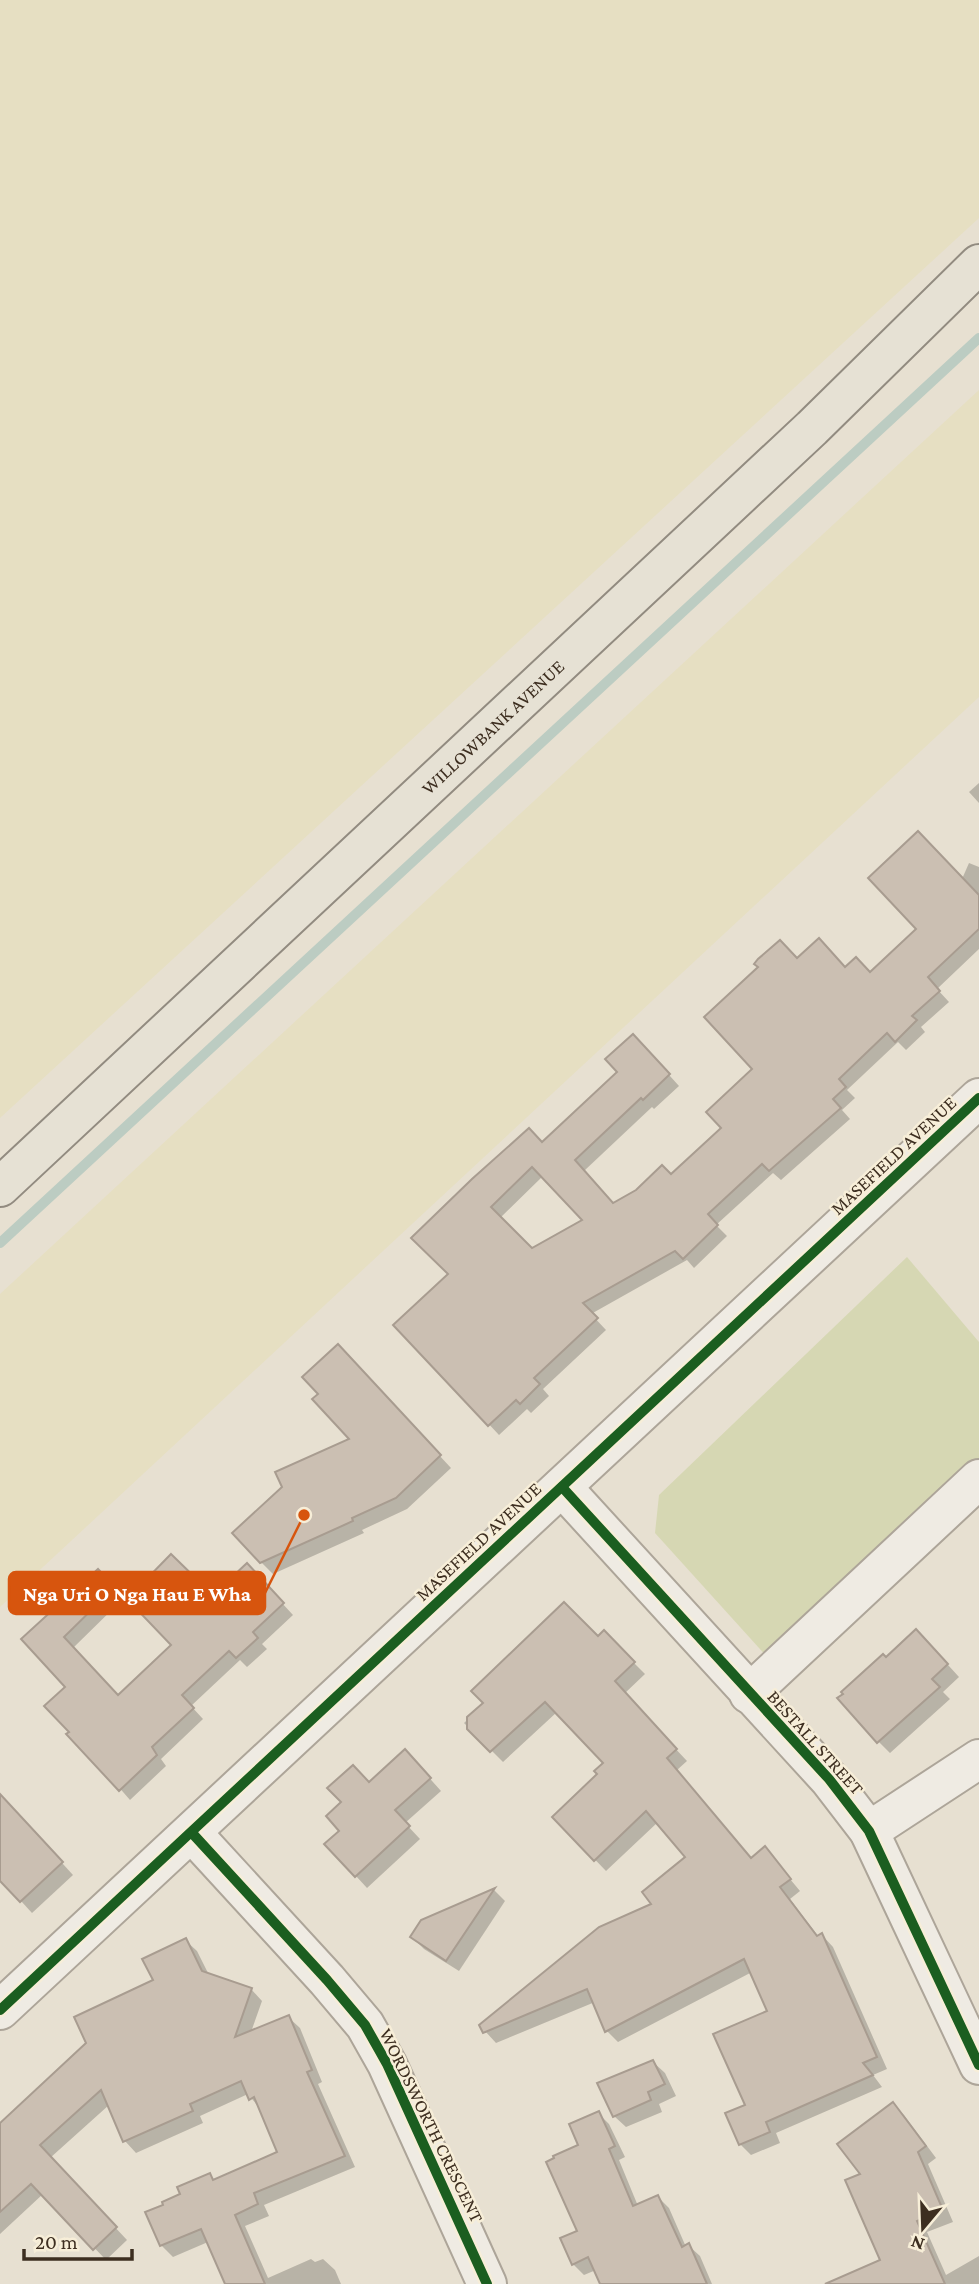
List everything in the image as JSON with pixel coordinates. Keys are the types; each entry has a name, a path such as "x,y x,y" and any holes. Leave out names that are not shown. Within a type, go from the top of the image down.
{"main road":[{"name":"WILLOWBANK AVENUE","path":"0,1187 802,438 979,264"}],"street":[{"name":"MASEFIELD AVENUE","path":"0,2010 979,1098"},
{"path":"749,1693 979,1479"},
{"name":"BESTALL STREET","path":"562,1487 829,1779 869,1831 979,2065"},
{"path":"869,1831 979,1759"},
{"name":"WORDSWORTH CRESCENT","path":"192,1833 365,2025 387,2064 487,2284"}],"shaded area":[{"path":"0,0 979,0 979,218 0,1118"},
{"path":"979,390 979,697 0,1607 0,1294"}],"green space":[{"path":"907,1257 979,1342 979,1460 769,1659 655,1533 659,1495"}],"building":[{"path":"918,831 979,895 979,929 928,977 940,991 912,1016 917,1020 895,1042 887,1033 839,1079 846,1087 833,1099 841,1108 769,1171 762,1164 708,1214 718,1225 683,1259 675,1251 583,1303 598,1318 534,1378 540,1384 520,1404 516,1400 488,1426 393,1325 448,1274 411,1238 529,1128 542,1142 617,1072 605,1059 633,1034 670,1074 575,1160 613,1203 636,1190 662,1165 671,1174 721,1128 706,1112 752,1069 704,1017 758,967 754,964 758,959 780,940 797,958 819,938 845,967 856,957 870,972 916,929 868,878","holes":["532,1167 582,1220 532,1248 491,1207"]},
{"path":"338,1344 441,1455 396,1498 352,1518 353,1521 260,1563 232,1533 282,1487 275,1472 349,1439 312,1399 318,1394 302,1377"},
{"path":"171,1554 213,1595 247,1563 284,1603 253,1632 258,1638 236,1658 229,1651 182,1695 194,1708 152,1747 157,1755 119,1791 44,1706 65,1687 21,1639 56,1607 46,1597 72,1573 82,1584 98,1569 115,1587 64,1637 118,1695 171,1645 127,1599"},
{"path":"564,1602 598,1636 604,1630 635,1662 615,1681 677,1749 667,1758 751,1858 765,1846 791,1879 780,1887 817,1936 822,1933 877,2057 863,2063 873,2075 766,2122 770,2132 739,2145 725,2113 745,2105 713,2034 767,2011 744,1959 605,2032 587,1989 483,2033 479,2025 599,1927 651,1904 642,1892 685,1857 646,1811 594,1861 552,1817 597,1774 594,1771 603,1763 545,1702 490,1752 467,1729 467,1717 483,1703 471,1691"},
{"path":"916,1629 948,1664 932,1679 940,1687 877,1743 837,1698 883,1654 886,1657"},
{"path":"405,1749 431,1778 395,1810 410,1826 355,1877 324,1844 339,1831 326,1816 341,1802 327,1788 353,1765 369,1782"},
{"path":"0,1794 63,1862 20,1902 0,1881"},
{"path":"495,1888 446,1961 410,1937 421,1920"},
{"path":"186,1938 202,1971 252,1988 235,2037 289,2015 312,2070 307,2072 345,2156 254,2193 258,2204 235,2215 265,2284 225,2284 201,2229 160,2246 145,2212 180,2194 177,2187 210,2173 213,2180 277,2152 254,2097 249,2100 241,2081 190,2104 193,2111 123,2142 101,2090 40,2145 117,2227 93,2250 31,2184 0,2212 0,2123 86,2043 74,2017 153,1980 142,1959"},
{"path":"653,2060 665,2084 648,2092 651,2100 613,2117 597,2083"},
{"path":"893,2102 926,2146 918,2152 943,2210 917,2221 945,2284 825,2284 880,2260 845,2180 860,2174 837,2144"},
{"path":"599,2111 615,2146 609,2149 633,2206 658,2195 682,2247 689,2243 707,2284 600,2284 588,2257 572,2265 560,2238 577,2231 546,2162 578,2145 569,2124"}],"waterway":[{"path":"0,1243 979,338"}],"cycle path":[{"path":"0,2010 979,1098"},
{"path":"562,1487 829,1779 869,1831 979,2065"},
{"path":"192,1833 365,2025 387,2064 487,2284"}],"place":[{"name":"Nga Uri O Nga Hau E Wha","path":"304,1515"}]}
